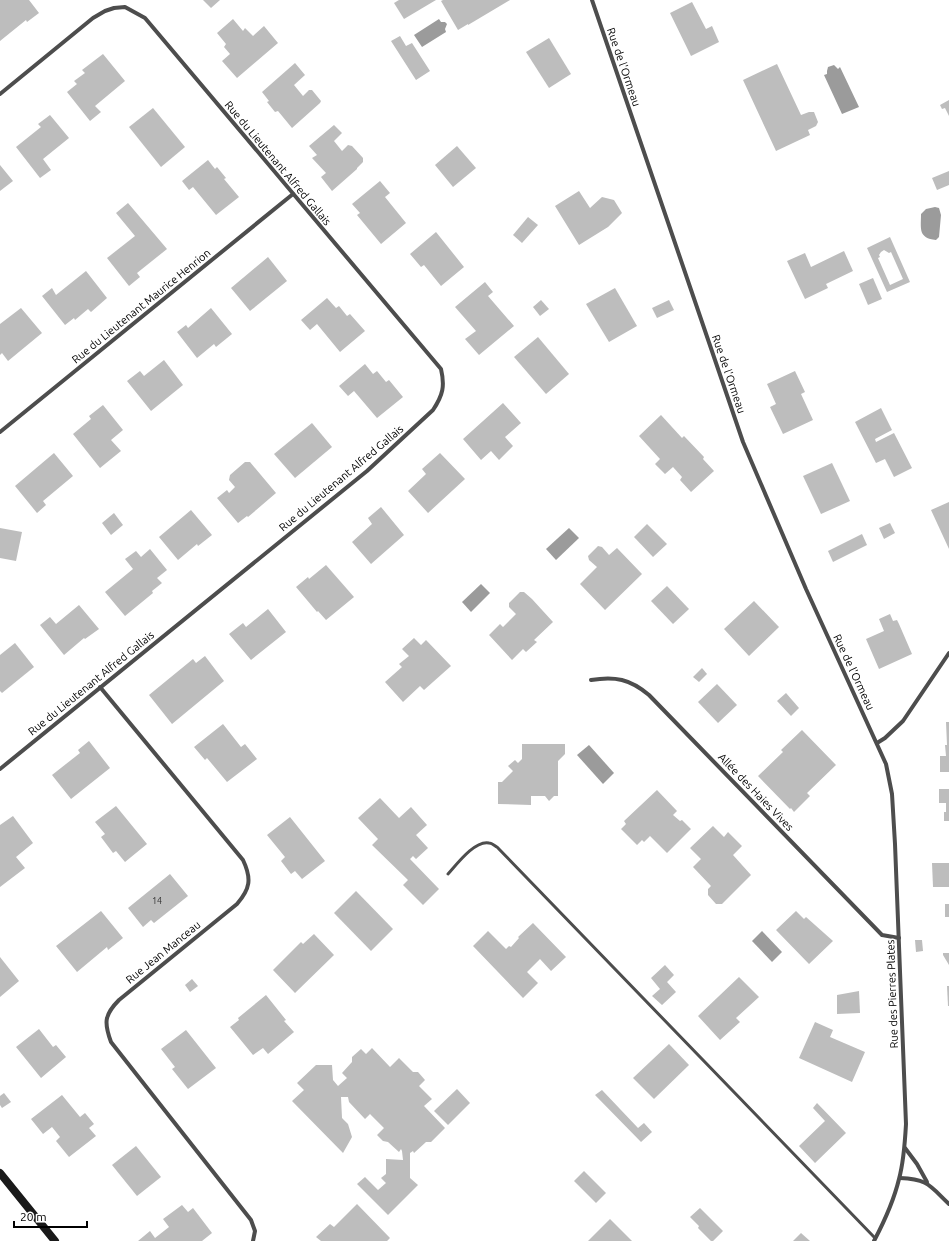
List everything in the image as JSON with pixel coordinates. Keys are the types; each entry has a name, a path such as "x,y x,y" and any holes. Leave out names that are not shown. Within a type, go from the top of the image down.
{"street":[{"name":"Rue de l'Ormeau","path":"592,0 743,442 803,582 877,743"},
{"name":"Rue du Lieutenant Alfred Gallais","path":"0,94 93,18 105,11 124,7 145,18 441,369 444,381 443,390 439,401 433,410 367,471 0,769"},
{"name":"Rue du Lieutenant Maurice Henrion","path":"0,432 293,194"},
{"path":"877,743 885,738 903,721 949,653"},
{"name":"Allée des Haies Vives","path":"591,680 611,678 626,680 640,687 882,935 899,938"},
{"name":"Rue Jean Manceau","path":"100,688 243,860 248,869 249,881 247,888 244,896 237,904 119,1000 111,1008 106,1018 107,1030 112,1042 120,1054 251,1220 255,1231 253,1241"},
{"name":"Rue des Pierres Plates","path":"874,1239 884,1219 900,1178 905,1148 906,1124 892,794 886,764 877,743"},
{"path":"905,1148 917,1164 926,1182 949,1204"},
{"path":"0,1173 55,1241"},
{"path":"900,1178 917,1179 926,1182"}],"lane":[{"path":"448,874 475,846 483,843 490,843 498,847 874,1239"}],"shaded area":[{"path":"439,19 441,22 445,22 447,24 445,29 446,32 422,47 414,35"},
{"path":"834,65 838,69 840,67 859,107 842,114 824,75 827,74 828,67"},
{"path":"935,207 939,208 941,215 939,237 936,240 930,239 923,235 921,228 921,214 926,209"},
{"path":"569,528 579,538 556,560 546,549"},
{"path":"481,584 490,593 471,612 462,602"},
{"path":"589,745 614,773 603,784 577,755"},
{"path":"762,931 782,952 772,962 752,941"}],"building":[{"path":"0,0 29,0 39,13 27,22 26,20 0,41"},
{"path":"203,0 220,0 211,8"},
{"path":"399,0 436,0 404,19 394,3"},
{"path":"510,0 458,30 441,1"},
{"path":"692,2 706,29 712,26 719,42 691,56 670,13"},
{"path":"233,19 243,31 245,28 253,36 264,26 278,43 237,78 222,61 230,54 224,47 226,44 217,33"},
{"path":"400,36 406,46 412,43 430,71 416,80 391,41"},
{"path":"549,38 571,74 549,88 526,52"},
{"path":"103,54 125,81 95,106 101,112 90,121 67,92 77,84 74,81 85,73 82,70"},
{"path":"295,63 305,75 294,85 303,96 309,90 312,90 321,101 292,128 278,111 275,112 267,102 269,101 262,92"},
{"path":"777,64 801,115 814,112 818,122 816,126 808,130 810,135 776,151 743,80"},
{"path":"949,100 949,116 945,108 942,109 940,105"},
{"path":"153,108 185,147 161,167 129,127"},
{"path":"50,115 69,138 43,159 51,170 40,178 16,147 41,127 38,124"},
{"path":"334,125 342,133 334,141 342,151 348,145 352,146 363,158 363,162 332,191 321,177 326,173 312,158 317,155 309,146"},
{"path":"457,146 476,168 453,187 435,165"},
{"path":"208,160 215,169 217,167 226,178 224,179 239,197 216,215 193,187 189,190 182,181"},
{"path":"0,165 13,181 0,191"},
{"path":"949,171 949,185 937,190 932,178"},
{"path":"380,181 390,193 385,197 406,223 381,244 357,215 360,213 352,204"},
{"path":"579,191 590,208 602,197 614,200 622,213 608,227 579,245 555,206"},
{"path":"128,203 167,249 137,273 140,277 129,286 107,258 135,236 116,213"},
{"path":"528,217 538,225 522,243 513,235"},
{"path":"436,232 464,267 441,286 424,265 421,267 410,254"},
{"path":"890,237 910,282 887,292 867,248","holes":["884,250 889,253 891,252 903,279 890,285 878,258"]},
{"path":"844,251 853,271 826,284 828,288 805,299 787,261 805,253 811,267"},
{"path":"268,257 287,281 250,311 231,288"},
{"path":"86,271 107,298 91,312 88,309 75,320 74,318 65,325 42,296 52,288 56,295"},
{"path":"873,278 882,299 868,305 859,284"},
{"path":"485,282 493,292 488,296 514,326 479,355 465,339 476,331 455,307"},
{"path":"615,288 637,326 609,342 586,304"},
{"path":"327,298 336,308 339,306 347,316 350,314 365,331 340,352 317,324 310,330 301,320"},
{"path":"541,300 549,309 540,316 533,307"},
{"path":"669,300 674,310 657,318 652,308"},
{"path":"21,308 42,333 8,361 2,353 0,355 0,324"},
{"path":"211,308 232,334 216,347 214,344 197,358 177,332 186,325 188,328"},
{"path":"538,337 569,374 546,394 514,357"},
{"path":"164,360 183,385 151,411 127,381 140,371 144,376"},
{"path":"365,364 373,374 377,371 386,382 389,380 403,397 377,418 354,391 348,396 339,386"},
{"path":"795,371 805,392 801,394 813,420 783,434 770,407 776,404 767,384"},
{"path":"503,403 521,423 505,437 513,446 499,460 491,451 481,460 463,439"},
{"path":"103,405 123,430 111,440 121,451 100,468 73,434 91,419 89,416"},
{"path":"881,408 892,430 875,439 876,442 894,433 912,468 894,477 885,459 876,463 855,422"},
{"path":"661,415 682,438 684,436 704,457 703,459 714,471 691,492 680,480 682,477 673,467 665,474 655,464 660,459 639,436"},
{"path":"312,423 332,447 295,478 274,454"},
{"path":"54,453 73,476 43,501 46,505 37,513 15,486"},
{"path":"440,453 465,479 428,513 408,491 426,474 422,469"},
{"path":"245,462 250,462 276,493 248,517 247,516 238,523 217,498 227,490 229,493 235,487 229,480 230,475"},
{"path":"832,463 850,501 821,514 803,476"},
{"path":"949,502 949,549 931,510"},
{"path":"381,507 404,535 371,564 352,542 372,524 368,518"},
{"path":"191,510 212,535 198,546 197,544 178,560 159,537"},
{"path":"114,513 123,525 111,535 102,523"},
{"path":"890,523 895,533 884,539 879,528"},
{"path":"647,524 667,544 653,557 634,537"},
{"path":"0,528 22,532 16,561 0,558"},
{"path":"862,534 867,545 833,562 828,551"},
{"path":"598,546 602,547 609,555 617,548 642,574 605,610 580,584 597,567 589,560 588,556"},
{"path":"150,549 167,570 157,578 162,583 152,591 153,593 125,616 105,592 133,569 125,559 136,551 141,557"},
{"path":"326,565 354,597 326,620 318,611 317,612 296,587 308,577 309,579"},
{"path":"667,586 689,609 673,624 651,601"},
{"path":"520,592 524,592 532,599 553,622 534,640 537,642 526,652 523,649 512,660 489,635 500,624 503,627 516,614 509,607 509,603"},
{"path":"754,601 779,627 749,656 724,629"},
{"path":"79,605 99,629 85,639 84,638 64,655 40,625 50,617 56,624"},
{"path":"268,609 286,632 251,660 229,634 243,623 246,627"},
{"path":"890,614 893,621 897,620 912,654 879,669 866,639 884,631 879,619"},
{"path":"414,638 421,645 426,640 451,666 424,690 420,686 403,702 385,682 402,667 399,664 409,656 402,649"},
{"path":"15,643 34,667 2,693 0,691 0,655"},
{"path":"205,656 224,681 172,724 149,695 193,659 196,663"},
{"path":"702,668 707,674 699,682 693,677"},
{"path":"717,684 737,705 718,723 698,702"},
{"path":"786,693 799,708 791,716 777,701"},
{"path":"946,722 949,722 949,772 940,772 940,756 946,756"},
{"path":"223,724 241,747 245,744 257,759 227,782 207,758 205,760 194,747"},
{"path":"802,730 836,765 807,793 810,796 794,812 758,776 783,752 781,750"},
{"path":"89,741 110,768 71,799 52,775 80,753 78,750"},
{"path":"522,744 565,744 565,754 558,761 558,796 554,796 549,801 545,796 531,796 531,805 498,804 498,782 502,782 513,771 508,766 515,760 518,763 522,759"},
{"path":"939,789 949,789 949,821 944,821 946,803 939,803"},
{"path":"657,790 677,811 673,815 680,821 682,820 691,829 667,853 650,836 644,842 642,840 637,845 621,829 626,824 624,821"},
{"path":"380,798 399,818 411,807 427,825 416,835 428,848 416,859 413,856 410,859 439,889 423,905 403,885 408,880 372,845 378,839 358,818"},
{"path":"116,806 147,844 125,862 116,851 113,853 101,837 105,834 95,822"},
{"path":"13,816 33,843 16,857 25,868 0,887 0,825"},
{"path":"290,817 325,861 302,879 295,871 291,874 281,861 285,857 267,835"},
{"path":"713,826 724,837 728,832 742,846 733,855 751,875 722,904 716,904 708,895 708,889 711,886 693,867 701,859 690,848"},
{"path":"932,863 949,863 949,887 933,887"},
{"path":"170,874 188,896 154,923 151,920 143,927 128,908"},
{"path":"356,891 393,929 371,951 334,913"},
{"path":"945,904 949,904 949,917 945,917"},
{"path":"101,911 123,938 108,950 107,947 77,972 56,946"},
{"path":"796,911 804,919 806,917 833,941 809,964 776,930"},
{"path":"533,923 566,957 551,971 540,959 527,972 538,983 523,998 473,946 488,931 506,949 509,946 511,947 519,938 518,937"},
{"path":"314,934 334,955 295,993 273,970 301,942 303,944"},
{"path":"915,940 922,940 923,951 916,952"},
{"path":"943,953 949,953 949,965 943,955"},
{"path":"0,957 19,981 0,997"},
{"path":"665,965 674,975 667,982 676,992 662,1005 652,996 660,989 651,978"},
{"path":"739,977 759,997 736,1018 740,1022 720,1040 698,1016"},
{"path":"192,979 198,986 190,992 185,985"},
{"path":"947,986 949,986 949,1006 948,1006"},
{"path":"859,991 860,1013 837,1014 837,995"},
{"path":"266,995 286,1020 284,1021 294,1032 268,1054 263,1048 253,1055 230,1027 239,1020 238,1018"},
{"path":"815,1022 833,1030 830,1037 865,1052 852,1082 799,1058"},
{"path":"39,1029 53,1047 56,1045 66,1057 41,1078 16,1047"},
{"path":"186,1030 216,1068 188,1089 172,1069 175,1067 161,1049"},
{"path":"669,1044 689,1065 654,1099 633,1078"},
{"path":"372,1048 390,1067 399,1058 413,1072 418,1072 425,1080 419,1086 432,1099 424,1106 445,1128 431,1142 426,1142 414,1153 413,1151 410,1153 410,1178 418,1185 388,1215 357,1184 365,1177 378,1190 386,1183 381,1178 386,1174 386,1159 403,1160 401,1149 399,1152 377,1135 384,1128 370,1114 365,1119 349,1102 348,1097 341,1097 342,1118 348,1124 352,1137 343,1153 292,1101 304,1090 297,1083 316,1065 332,1065 333,1080 338,1086 347,1078 342,1073 352,1062 352,1057 361,1049 366,1054"},
{"path":"457,1089 470,1103 448,1125 434,1111"},
{"path":"602,1090 638,1128 644,1123 652,1132 641,1142 595,1095"},
{"path":"4,1093 11,1102 2,1108 0,1105 0,1096"},
{"path":"62,1095 80,1117 85,1113 94,1124 89,1128 96,1136 69,1157 56,1141 60,1137 52,1127 43,1134 31,1119"},
{"path":"817,1103 846,1133 815,1163 799,1146 825,1121 813,1108"},
{"path":"136,1146 161,1177 137,1196 112,1165"},
{"path":"584,1171 606,1193 596,1203 574,1181"},
{"path":"357,1204 390,1238 387,1241 321,1241 316,1237 330,1224 334,1227"},
{"path":"182,1205 188,1212 193,1208 212,1233 202,1241 138,1241 150,1231 155,1238 169,1227 163,1219"},
{"path":"700,1208 723,1231 713,1241 711,1241 698,1228 699,1226 690,1217"},
{"path":"610,1219 632,1241 588,1241"},
{"path":"801,1233 810,1241 793,1241"}]}
